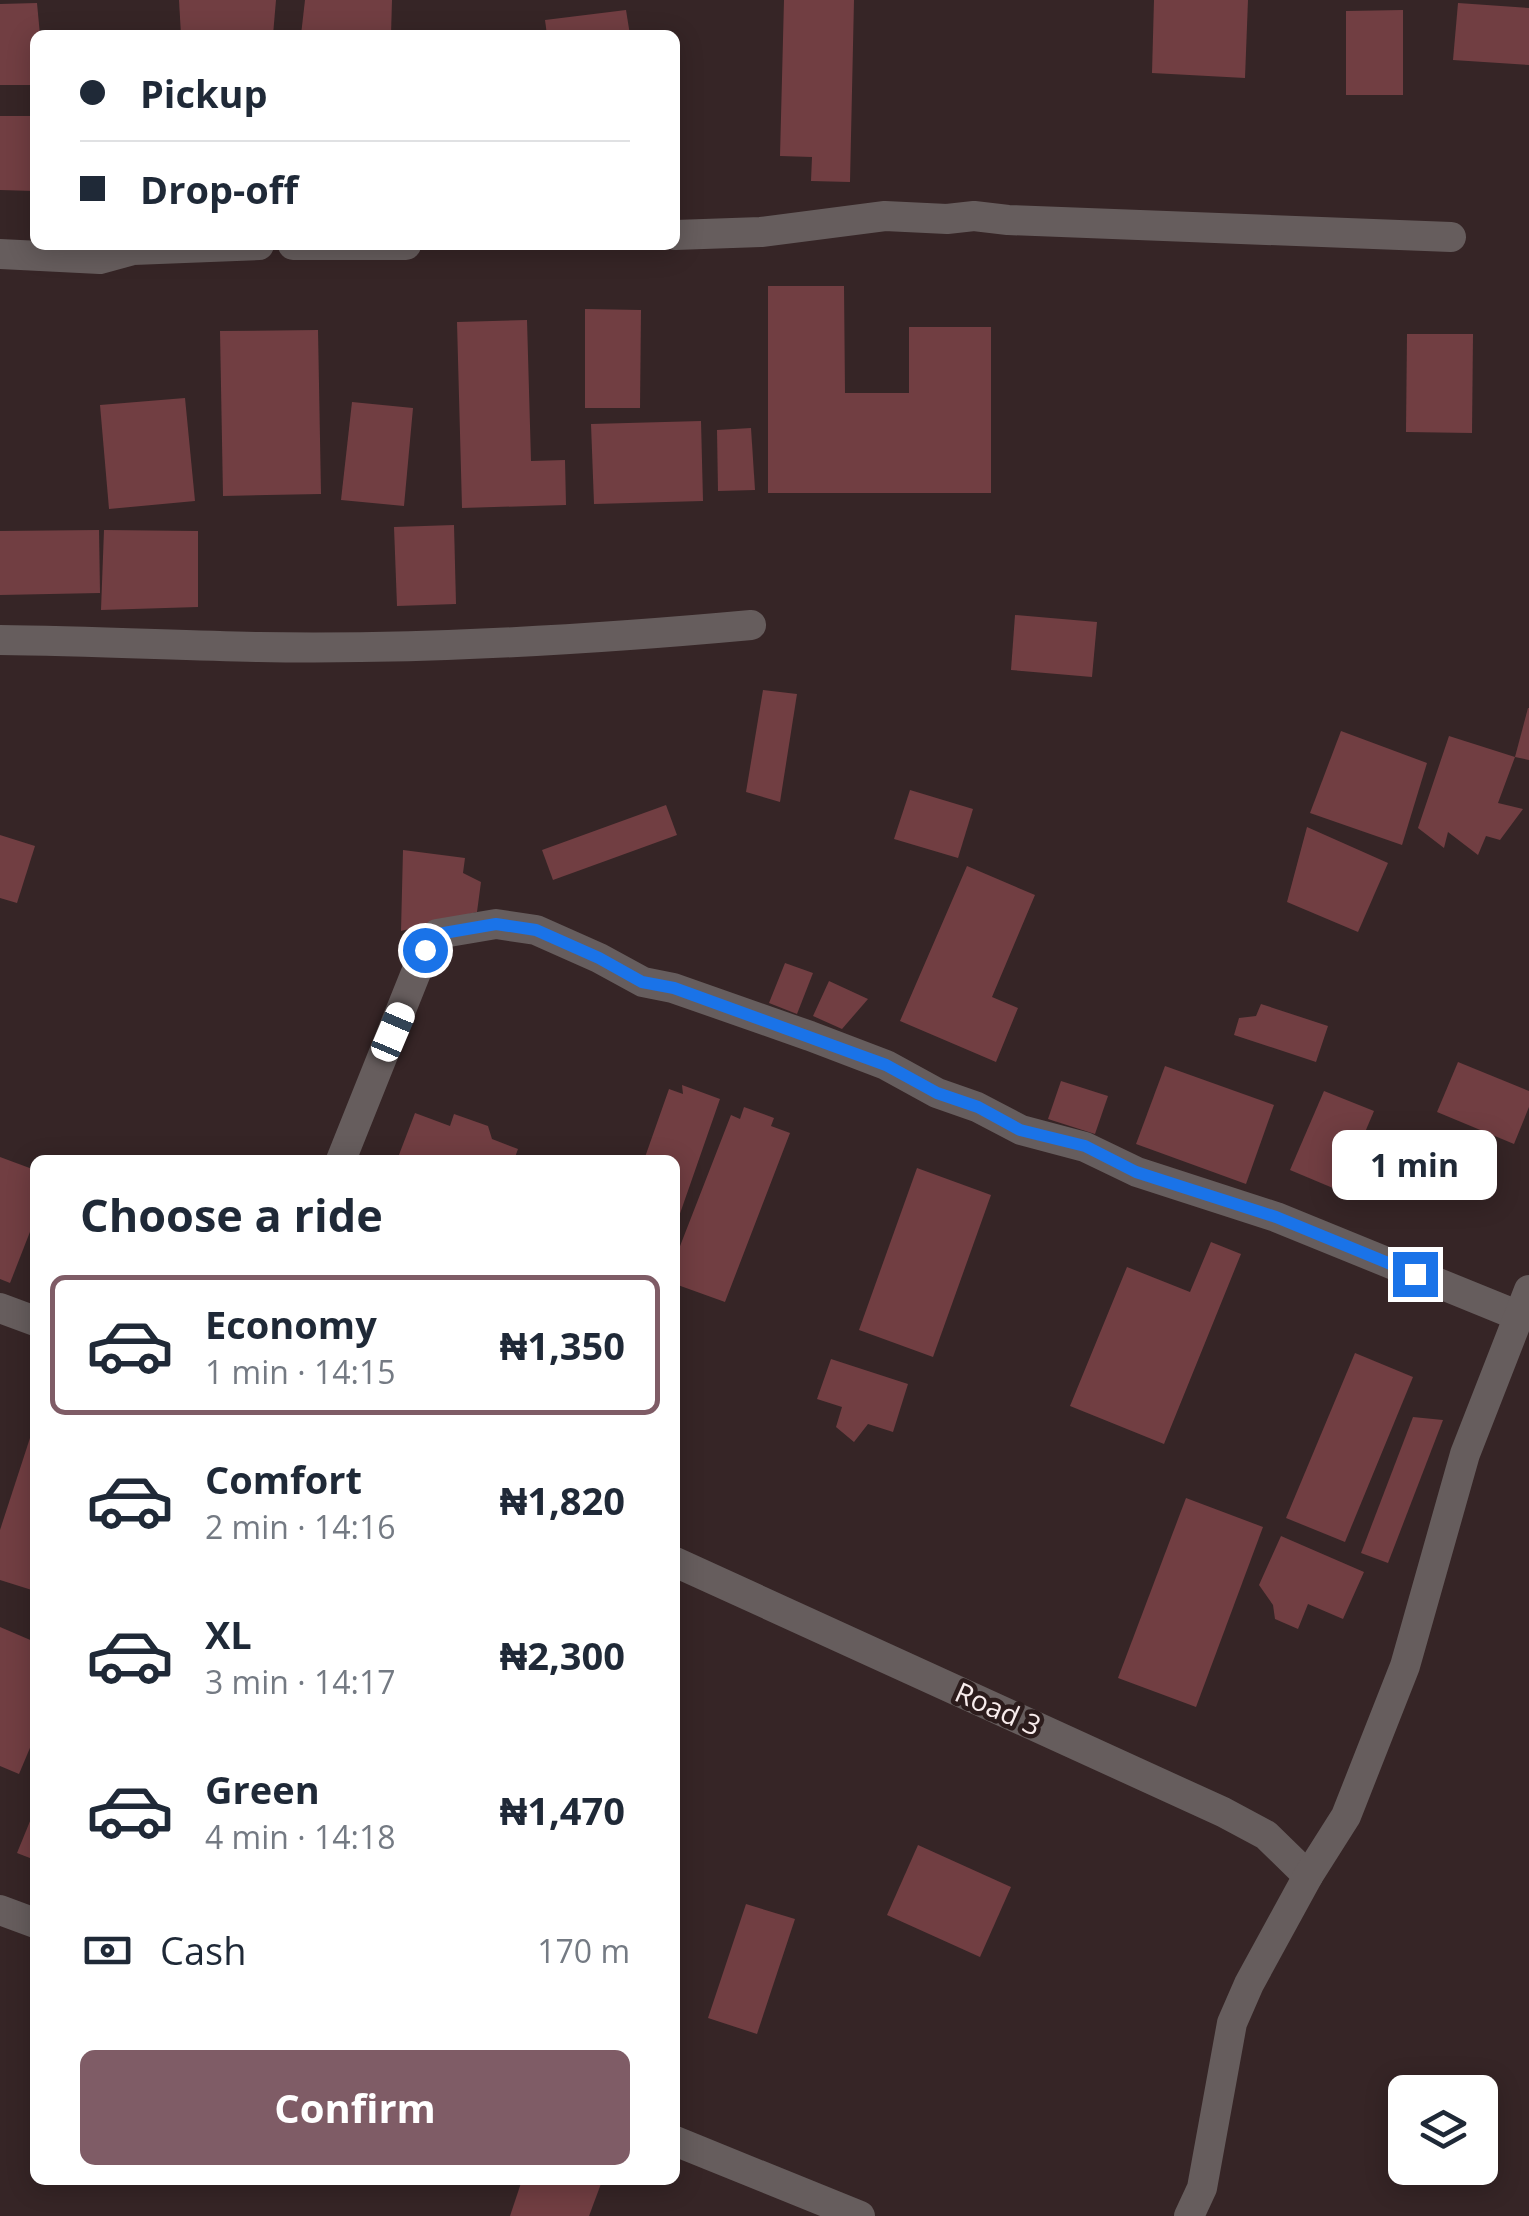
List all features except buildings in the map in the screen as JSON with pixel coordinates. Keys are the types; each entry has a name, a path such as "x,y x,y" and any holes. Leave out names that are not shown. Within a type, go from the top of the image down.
{"street":[{"path":"680,234 761,232 884,216 974,216 1452,237"},
{"path":"0,254 100,258 133,250"},
{"path":"0,640 260,647 461,645 596,639 751,625"},
{"path":"343,1155 425,950 438,934 496,924 536,930 642,982 674,988 886,1065 1020,1130 1085,1146 1136,1172 1524,1303 1465,1454 1405,1666 1346,1816 1308,1876 1232,2023 1206,2171 1189,2216"},
{"path":"0,1308 30,1319"},
{"name":"Road 3","path":"680,1564 1223,1812 1266,1835 1308,1876"},
{"path":"0,1910 30,1921"},
{"path":"680,2144 860,2216"}],"route":[{"path":"425,950 438,934 496,924 536,930 642,982 674,988 886,1065 1020,1130 1085,1146 1136,1172 1276,1217 1415,1274"}]}
